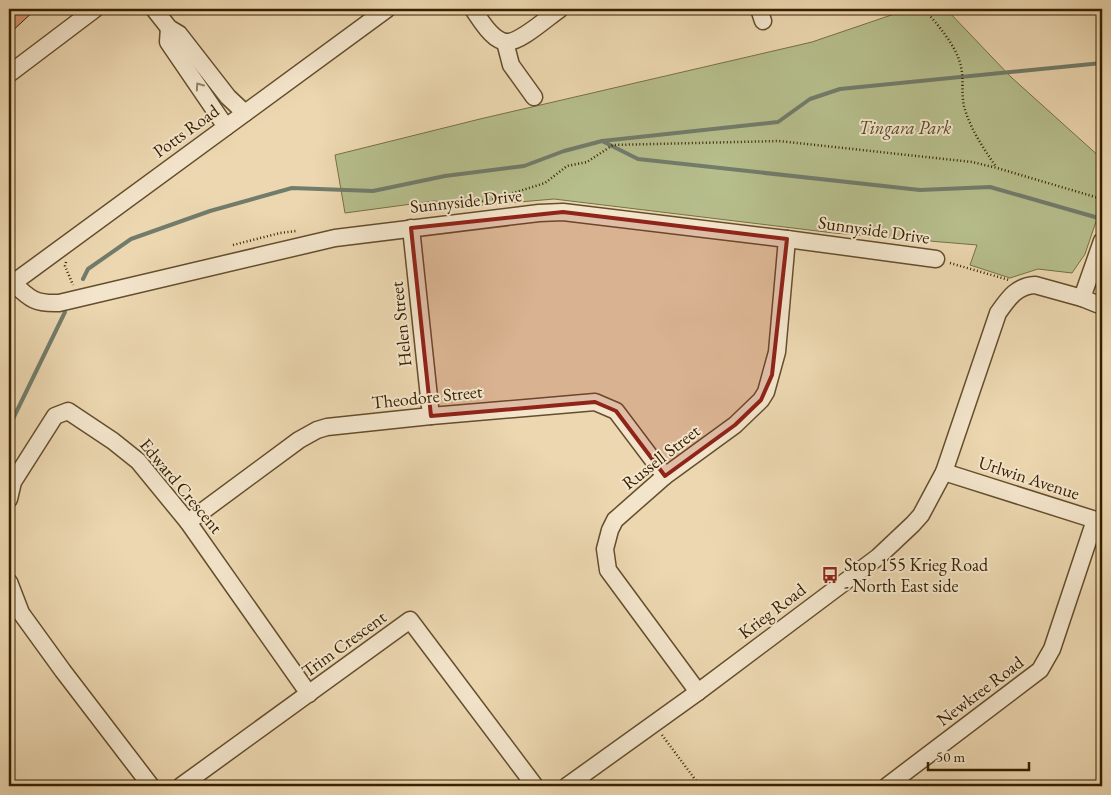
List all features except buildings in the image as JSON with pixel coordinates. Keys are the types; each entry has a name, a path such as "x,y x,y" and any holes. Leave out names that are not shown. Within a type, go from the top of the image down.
{"street":[{"path":"9,74 95,9"},
{"path":"154,9 169,28 179,34 228,98 245,113"},
{"name":"Potts Road","path":"11,285 387,9"},
{"path":"472,9 489,32 505,42 515,40 560,9"},
{"path":"169,28 168,42 226,127"},
{"path":"505,42 511,65 534,96"},
{"name":"Sunnyside Drive","path":"11,285 31,299 59,303 335,238 539,213 564,212 936,259"},
{"name":"Helen Street","path":"411,228 430,416"},
{"name":"Russell Street","path":"698,692 608,570 605,549 615,520 666,476 735,425 761,400 766,392 777,352 787,239"},
{"path":"1082,298 1102,241"},
{"path":"1020,289 1035,286 1082,298 1102,306"},
{"name":"Krieg Road","path":"567,786 698,692 878,557 921,515 944,472 998,313 1020,289"},
{"name":"Theodore Street","path":"188,522 299,440 317,430 327,427 430,416 595,402 616,411 666,476"},
{"name":"Edward Crescent","path":"9,499 13,482 55,416 68,412 113,441 138,461 188,522 309,694"},
{"name":"Urlwin Avenue","path":"944,472 1099,521"},
{"name":"Newkree Road","path":"887,786 1040,670 1052,649 1099,521"},
{"path":"9,582 21,613 151,786"},
{"name":"Trim Crescent","path":"181,786 410,620 535,786"}],"path":[{"path":"924,9 940,28 957,55 962,68 964,104 973,134 997,168"},
{"path":"936,259 1020,289"},
{"path":"662,735 700,786"}],"highlighted area":[{"path":"563,212 787,239 772,375 761,400 735,425 665,476 616,411 595,402 431,416 411,228"}],"green space":[{"name":"Tingara Park","path":"909,9 946,9 1011,77 1102,159 1102,204 1085,254 1072,273 1038,269 1010,278 970,265 977,245 834,233 554,199 473,206 434,201 345,213 335,155 480,119 812,42"}],"waterway":[{"path":"83,279 88,269 131,239 210,211 292,188 373,191 445,176 524,166 564,151 602,141 778,122 810,99 840,89 1102,63"},
{"path":"602,141 638,159 920,190 990,187 1102,219"},
{"path":"9,427 65,312"}],"place":[{"name":"Stop 155 Krieg Road - North East side","path":"830,575"}]}
